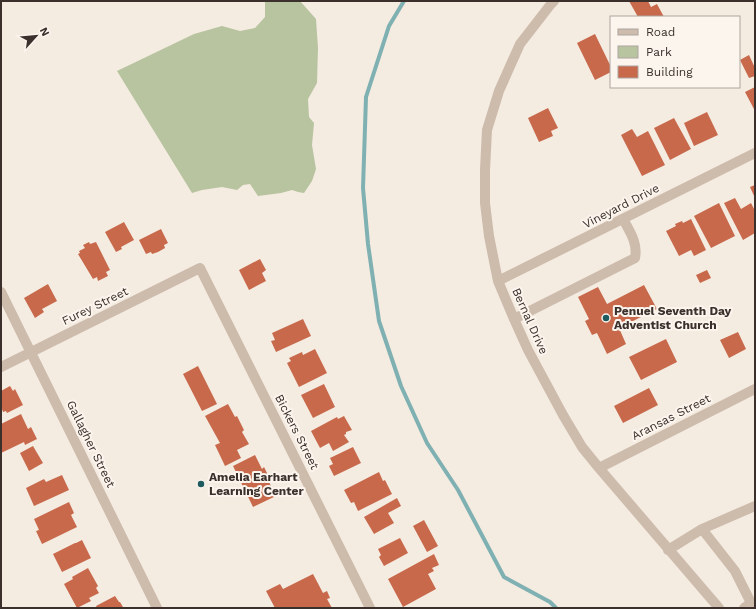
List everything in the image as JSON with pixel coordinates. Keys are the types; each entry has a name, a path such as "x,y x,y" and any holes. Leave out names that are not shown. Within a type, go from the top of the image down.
{"street":[{"name":"Bernal Drive","path":"554,1 520,44 499,91 487,130 484,170 488,236 498,281 528,350 582,447 668,550 719,608"},
{"name":"Vineyard Drive","path":"498,281 755,153"},
{"path":"514,319 635,258 636,250 633,239 623,219"},
{"name":"Furey Street","path":"1,367 200,268"},
{"name":"Bickers Street","path":"200,268 370,608"},
{"name":"Gallagher Street","path":"1,292 157,608"},
{"name":"Aransas Street","path":"599,468 755,390"},
{"path":"668,550 702,530 755,506"},
{"path":"702,530 735,571 751,603 744,608"}],"green space":[{"path":"265,1 300,1 316,19 318,48 317,83 308,99 309,117 314,123 312,145 316,169 312,181 304,193 292,190 258,196 250,184 243,185 237,190 222,187 192,193 117,71 194,34 222,26 240,31 255,28 265,17"}],"building":[{"path":"629,1 648,1 651,7 657,4 663,16 637,16"},
{"path":"595,34 610,65 610,72 595,80 577,43"},
{"path":"749,55 755,68 755,76 749,78 740,60"},
{"path":"755,87 755,111 745,92"},
{"path":"548,108 558,128 551,131 553,136 539,142 528,118"},
{"path":"707,112 718,135 694,146 684,123"},
{"path":"674,118 691,149 670,160 654,128"},
{"path":"632,129 637,137 648,131 665,165 642,176 621,135"},
{"path":"755,185 755,198 750,187"},
{"path":"735,198 741,209 751,203 755,211 755,233 743,240 724,203"},
{"path":"719,203 735,236 711,248 694,216"},
{"path":"691,219 706,250 694,256 691,250 679,256 666,231 676,226 675,224 682,221 683,223"},
{"path":"124,222 134,240 121,247 122,249 116,252 105,232"},
{"path":"161,229 168,243 164,245 165,248 152,254 151,252 146,254 139,240"},
{"path":"89,242 90,244 96,242 110,270 106,272 108,276 98,281 97,277 93,279 78,254 80,253 79,251 85,248 83,245"},
{"path":"260,259 266,270 262,273 266,281 249,290 239,270"},
{"path":"707,270 711,278 700,283 696,275"},
{"path":"48,284 57,301 42,309 44,312 35,318 24,298"},
{"path":"644,285 657,309 619,328 626,344 607,354 597,333 592,335 585,321 589,319 578,297 598,287 607,304"},
{"path":"303,319 311,336 276,352 271,341 275,340 272,333"},
{"path":"738,332 746,349 729,358 720,340"},
{"path":"666,339 677,362 641,380 629,357"},
{"path":"315,349 327,373 299,387 287,363 291,361 289,358 302,352 303,355"},
{"path":"198,366 217,404 202,411 183,374"},
{"path":"324,384 335,407 313,418 301,395"},
{"path":"10,386 13,391 15,389 23,405 7,413 6,411 3,412 1,409 1,391"},
{"path":"649,388 658,405 623,423 614,406"},
{"path":"228,404 235,417 237,416 244,430 242,432 249,444 237,450 241,458 225,466 215,445 220,443 205,416"},
{"path":"21,414 28,429 31,427 37,439 25,445 24,442 1,453 1,424"},
{"path":"344,416 352,430 346,432 344,435 349,442 333,451 329,443 320,448 311,431 337,417 338,419"},
{"path":"33,446 43,463 29,471 20,453"},
{"path":"353,447 361,463 334,476 329,466 333,464 330,458"},
{"path":"255,455 262,469 264,467 276,496 253,507 233,466"},
{"path":"379,472 392,494 358,511 354,502 351,503 344,490"},
{"path":"62,475 69,490 34,506 26,488 44,479 46,482"},
{"path":"397,498 401,506 388,513 394,523 374,534 364,517"},
{"path":"69,502 74,513 71,515 77,527 42,544 36,531 39,530 34,519"},
{"path":"424,520 438,546 427,552 413,526"},
{"path":"400,538 408,553 384,566 379,557 381,555 378,549"},
{"path":"82,540 91,558 62,572 53,554"},
{"path":"434,554 439,565 432,568 434,571 428,574 436,589 403,607 388,579"},
{"path":"88,568 98,586 96,588 99,593 89,598 91,601 77,608 64,584 73,579 72,577"},
{"path":"313,574 323,593 327,591 330,598 327,599 332,608 275,608 266,591 280,584 283,589"},
{"path":"115,596 123,607 97,608 96,606"}],"waterway":[{"path":"404,1 389,26 366,97 363,188 368,244 379,321 401,386 427,443 458,490 504,577 550,602 556,608"}],"place":[{"name":"Penuel Seventh Day Adventist Church","path":"606,318"},
{"name":"Amelia Earhart Learning Center","path":"201,484"}]}
